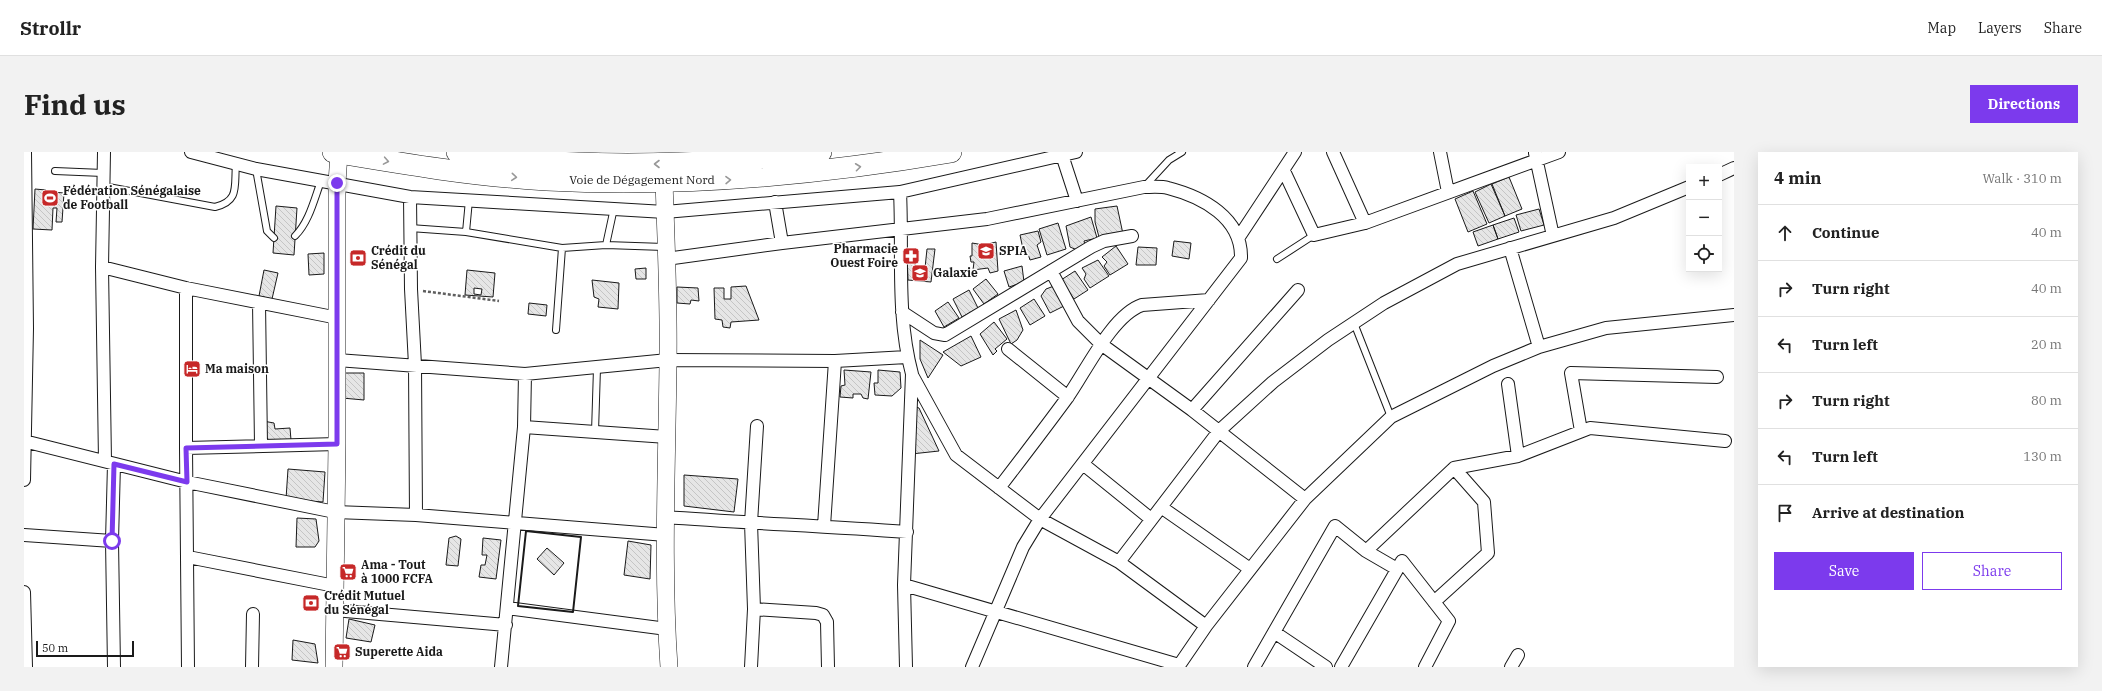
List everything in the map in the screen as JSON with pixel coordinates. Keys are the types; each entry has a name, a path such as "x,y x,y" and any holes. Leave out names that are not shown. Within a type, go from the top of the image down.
{"highway":[{"name":"Voie de Dégagement Nord","path":"336,152 410,165 487,175 547,180 736,180 806,174 875,165 951,152"},
{"name":"Voie de Dégagement Nord","path":"457,152 488,157 552,161 681,158 822,152"}],"street":[{"path":"24,480 27,328 25,152"},
{"path":"104,152 102,267 110,463 114,667"},
{"path":"191,152 256,169 410,197 665,212 900,192 1076,152"},
{"path":"334,667 338,318 329,182 336,152"},
{"path":"1239,237 1284,171 1295,152"},
{"path":"1333,152 1366,223"},
{"path":"1440,152 1448,192"},
{"path":"1284,171 1314,235 1366,223 1448,192 1536,156 1559,152"},
{"path":"1062,155 1077,201"},
{"path":"1536,156 1553,236"},
{"path":"1722,174 1734,168"},
{"path":"664,180 668,360 665,517 669,667"},
{"path":"666,253 782,243 987,219 1144,187 1167,187 1191,196 1212,206 1229,220 1239,237 1241,258 1040,520 1023,547 998,610 972,667"},
{"path":"1119,562 1218,431 1273,382 1384,303 1457,264 1614,218 1686,188"},
{"path":"900,192 902,229 902,312 907,357 912,374 956,455 1040,520 1119,562 1206,626"},
{"path":"410,197 411,289 415,365 416,515"},
{"path":"775,202 782,243"},
{"path":"902,312 934,334 945,335 1104,241 1132,236"},
{"path":"1510,248 1539,347"},
{"path":"102,267 186,288 338,318"},
{"path":"1051,271 1078,321 1101,344 1192,410 1305,499"},
{"path":"186,288 188,667"},
{"path":"1192,410 1298,290"},
{"path":"999,488 1068,397 1101,344 1125,314 1133,308 1142,305 1209,300"},
{"path":"259,303 261,445"},
{"path":"904,585 998,610 1179,666 1206,626 1305,499 1391,417 1493,366 1539,347 1606,328 1734,315"},
{"path":"1008,349 1068,397"},
{"path":"337,360 525,374 668,360 835,361 907,357"},
{"path":"824,526 835,361"},
{"path":"1581,431 1571,373 1717,377"},
{"path":"501,667 524,427 525,374"},
{"path":"906,667 904,585 912,374"},
{"path":"1508,384 1518,456"},
{"path":"751,667 754,609 751,523 757,426"},
{"path":"524,427 667,437"},
{"path":"1366,551 1454,468 1518,456 1590,428 1725,440"},
{"path":"24,441 187,482 335,512 416,515 666,535"},
{"path":"186,448 337,444"},
{"path":"1082,464 1152,519"},
{"path":"1434,602 1488,553 1484,502 1454,468"},
{"path":"1161,507 1250,569"},
{"path":"665,517 907,532"},
{"path":"1254,667 1335,526 1366,551 1397,569"},
{"path":"24,536 112,541"},
{"path":"188,557 336,586"},
{"path":"1340,667 1402,561 1448,621 1425,667"},
{"path":"24,592 26,667"},
{"path":"507,608 667,629"},
{"path":"754,609 816,613 822,615 827,622 828,667"},
{"path":"334,610 506,625"},
{"path":"252,667 253,614"},
{"path":"1274,632 1326,667"},
{"path":"1511,667 1518,655"}],"lane":[{"path":"1144,187 1169,160 1182,152"},
{"path":"103,186 215,207 231,201 236,164"},
{"path":"256,169 267,231 274,238"},
{"path":"55,171 103,173"},
{"path":"295,236 301,230 311,209 329,182"},
{"path":"466,232 469,200"},
{"path":"606,245 614,208"},
{"path":"410,228 466,232 562,248 606,245 666,253"},
{"path":"1277,259 1314,235"},
{"path":"556,330 562,248"},
{"path":"1354,323 1391,417"},
{"path":"595,432 597,368"}],"path":[{"path":"411,289 499,302"}],"building":[{"path":"1509,177 1522,209 1505,216 1492,184"},
{"path":"1491,184 1505,216 1489,223 1475,192"},
{"path":"35,189 46,190 46,194 52,195 53,192 64,193 62,222 56,222 57,208 53,208 52,230 33,229"},
{"path":"1473,191 1487,224 1468,232 1455,199"},
{"path":"276,206 297,208 294,255 273,253"},
{"path":"1117,206 1123,234 1099,237 1095,222 1095,209"},
{"path":"1539,209 1544,225 1521,231 1516,215"},
{"path":"1091,217 1097,238 1084,241 1085,245 1077,250 1070,247 1066,226"},
{"path":"1514,218 1519,232 1498,239 1493,225"},
{"path":"1058,223 1066,249 1047,255 1039,229"},
{"path":"1493,225 1498,239 1478,246 1473,232"},
{"path":"1038,231 1041,242 1037,245 1041,257 1030,260 1028,254 1024,254 1020,235"},
{"path":"1174,241 1191,243 1189,259 1172,256"},
{"path":"996,242 998,271 990,273 988,268 973,270 974,262 971,262 970,256 972,256 972,243 984,245"},
{"path":"1116,246 1128,264 1110,275 1104,266 1107,262 1102,257"},
{"path":"1138,247 1157,248 1156,265 1136,265"},
{"path":"927,249 935,249 931,282 908,280 907,254 915,254 915,268 925,268"},
{"path":"324,253 324,274 309,275 308,254"},
{"path":"1098,260 1109,276 1090,288 1084,279 1086,274 1082,268"},
{"path":"1022,266 1024,282 1009,287 1004,271"},
{"path":"646,268 646,279 636,279 635,269"},
{"path":"264,270 278,273 272,299 259,296"},
{"path":"467,270 495,273 493,297 465,295","holes":["474,288 482,289 481,295 474,294"]},
{"path":"1075,271 1088,290 1074,299 1061,280"},
{"path":"986,279 998,294 984,304 973,289"},
{"path":"592,280 619,283 618,309 598,307 599,299 594,297"},
{"path":"746,286 759,320 731,322 730,328 723,327 722,320 715,319 714,288 724,288 724,299 731,299 731,287"},
{"path":"1054,286 1064,306 1050,313 1041,296 1046,289"},
{"path":"677,287 698,288 699,301 691,300 690,304 677,303"},
{"path":"969,290 978,308 962,317 953,299"},
{"path":"1034,299 1045,316 1030,325 1020,308"},
{"path":"948,302 959,318 944,327 935,311"},
{"path":"529,303 547,305 546,316 528,314"},
{"path":"1016,310 1023,330 1017,340 1011,344 999,319"},
{"path":"994,322 1007,339 995,349 997,351 993,355 980,334"},
{"path":"971,336 981,357 961,366 943,352"},
{"path":"920,340 943,355 928,378 920,359"},
{"path":"844,370 871,372 868,399 863,398 861,394 853,394 853,398 840,397 841,386 845,385"},
{"path":"878,370 900,372 901,388 892,396 875,395 874,383 878,383"},
{"path":"340,373 364,373 364,400 342,398"},
{"path":"912,406 919,408 939,451 911,454"},
{"path":"263,421 274,423 275,429 290,428 291,440 263,440"},
{"path":"288,469 325,472 323,502 286,499"},
{"path":"684,475 738,479 734,512 684,506"},
{"path":"297,518 316,519 319,541 315,547 296,547"},
{"path":"456,536 461,539 458,566 446,565 449,538"},
{"path":"483,538 501,540 496,579 479,577 481,565 485,565 487,555 482,555"},
{"path":"628,541 651,545 650,579 624,575"},
{"path":"547,548 564,563 554,575 537,559"},
{"path":"349,619 375,625 371,642 346,638"},
{"path":"293,640 315,644 318,663 292,660"}],"wall":[{"path":"526,531 581,537 573,612 518,606 526,531"}],"place":[{"name":"Fédération Sénégalaise de Football","path":"50,198"},
{"name":"SPIA","path":"986,251"},
{"name":"Pharmacie Ouest Foire","path":"911,256"},
{"name":"Crédit du Sénégal","path":"358,258"},
{"name":"Galaxie","path":"920,273"},
{"name":"Ma maison","path":"192,369"},
{"name":"Ama - Tout à 1000 FCFA","path":"348,572"},
{"name":"Crédit Mutuel du Sénégal","path":"311,603"},
{"name":"Superette Aida","path":"342,652"}],"route":[{"path":"112,541 114,464 187,482 186,448 337,444 337,183"}]}
